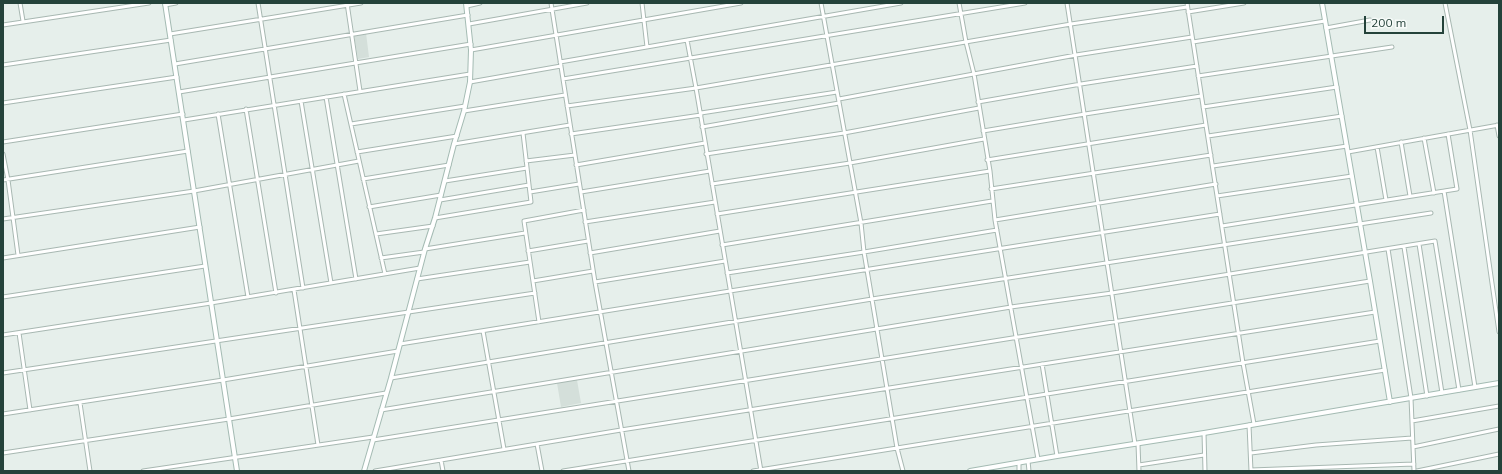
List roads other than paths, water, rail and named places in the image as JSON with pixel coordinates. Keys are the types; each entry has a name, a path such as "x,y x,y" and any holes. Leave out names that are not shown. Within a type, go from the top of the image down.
{"street":[{"path":"20,3 23,22"},
{"path":"3,25 149,3"},
{"path":"176,3 165,4 237,471"},
{"path":"258,3 303,288"},
{"path":"170,34 347,4 361,3"},
{"path":"364,471 391,378 424,250 436,218 454,144 466,106 470,82 471,50 467,4 480,3"},
{"path":"551,3 588,241 628,471"},
{"path":"469,24 587,3"},
{"path":"642,3 647,47"},
{"path":"471,50 742,3"},
{"path":"821,3 861,223 864,252 897,448 903,471"},
{"path":"560,62 901,3"},
{"path":"959,3 966,42 974,74 990,171 995,220 1038,459"},
{"path":"563,79 1025,3"},
{"path":"1068,3 1125,382 1137,444 1139,471"},
{"path":"1187,3 1216,184 1242,363 1248,392 1251,424 1251,470 1414,464"},
{"path":"1188,12 1244,3"},
{"path":"1322,3 1366,253 1390,402"},
{"path":"1445,3 1470,130 1499,332"},
{"path":"347,4 360,91"},
{"path":"567,106 696,88 1071,24 1187,8"},
{"path":"175,64 468,15"},
{"path":"1326,28 1370,20"},
{"path":"1193,42 1324,21"},
{"path":"838,99 1076,55 1192,37"},
{"path":"3,65 171,40"},
{"path":"687,40 701,114 706,154 746,380 760,470"},
{"path":"179,92 471,44"},
{"path":"1198,76 1392,47"},
{"path":"470,82 561,66"},
{"path":"978,102 1197,66"},
{"path":"184,120 470,74"},
{"path":"3,103 177,77"},
{"path":"1203,107 1337,86"},
{"path":"572,134 837,92"},
{"path":"344,94 385,274"},
{"path":"464,111 565,95"},
{"path":"983,131 1202,96"},
{"path":"326,97 356,279"},
{"path":"302,101 331,284"},
{"path":"702,127 839,103"},
{"path":"351,124 466,106"},
{"path":"706,154 844,133 979,108"},
{"path":"246,109 276,293"},
{"path":"3,142 183,114"},
{"path":"218,114 248,297"},
{"path":"1208,136 1342,116"},
{"path":"454,144 570,125"},
{"path":"987,160 1206,125"},
{"path":"1348,152 1498,125 1499,136"},
{"path":"436,218 531,202 523,132"},
{"path":"1222,226 1457,189 1448,134"},
{"path":"357,152 457,136"},
{"path":"1424,138 1434,193"},
{"path":"712,184 850,163 984,139"},
{"path":"1401,142 1410,196"},
{"path":"576,165 705,143"},
{"path":"1213,166 1347,146"},
{"path":"1377,147 1386,200"},
{"path":"3,180 188,151"},
{"path":"3,154 8,179 18,255"},
{"path":"526,161 575,155"},
{"path":"991,189 1211,155"},
{"path":"3,219 194,191 359,160"},
{"path":"363,179 449,165"},
{"path":"445,181 527,168"},
{"path":"581,192 710,171"},
{"path":"717,214 990,171"},
{"path":"1217,196 1352,176"},
{"path":"530,192 579,184"},
{"path":"995,220 1216,184"},
{"path":"369,206 440,198 529,185"},
{"path":"1444,191 1475,387"},
{"path":"722,245 992,201"},
{"path":"586,222 715,202"},
{"path":"539,322 524,221 584,210"},
{"path":"391,378 872,299 1432,213"},
{"path":"400,344 1220,214"},
{"path":"376,234 432,226"},
{"path":"3,258 200,227"},
{"path":"727,273 997,230"},
{"path":"590,253 720,231"},
{"path":"381,258 525,233"},
{"path":"528,251 588,241"},
{"path":"381,410 1011,307 1112,293 1436,242 1459,390"},
{"path":"1419,244 1442,393"},
{"path":"1404,246 1427,396"},
{"path":"1388,249 1411,398 1414,471"},
{"path":"595,282 725,261"},
{"path":"417,280 530,262"},
{"path":"3,297 205,266"},
{"path":"3,335 211,304 420,268"},
{"path":"533,281 593,271"},
{"path":"143,471 499,420 1370,281"},
{"path":"294,290 318,445"},
{"path":"3,373 535,293"},
{"path":"375,471 621,430 1375,312"},
{"path":"483,331 504,449"},
{"path":"19,333 30,410"},
{"path":"563,471 1380,341"},
{"path":"3,414 306,367 398,351"},
{"path":"1042,364 1057,456"},
{"path":"753,471 1384,370"},
{"path":"970,471 1499,383"},
{"path":"3,453 229,419 386,393"},
{"path":"80,403 90,471"},
{"path":"1412,421 1499,406"},
{"path":"1413,447 1499,430"},
{"path":"1204,433 1205,471"},
{"path":"1251,453 1316,445 1412,438"},
{"path":"537,444 542,471"},
{"path":"1417,471 1499,454"},
{"path":"1139,465 1204,455"},
{"path":"441,460 443,471"},
{"path":"1028,461 1029,471"},
{"path":"1019,463 1019,471"}]}
